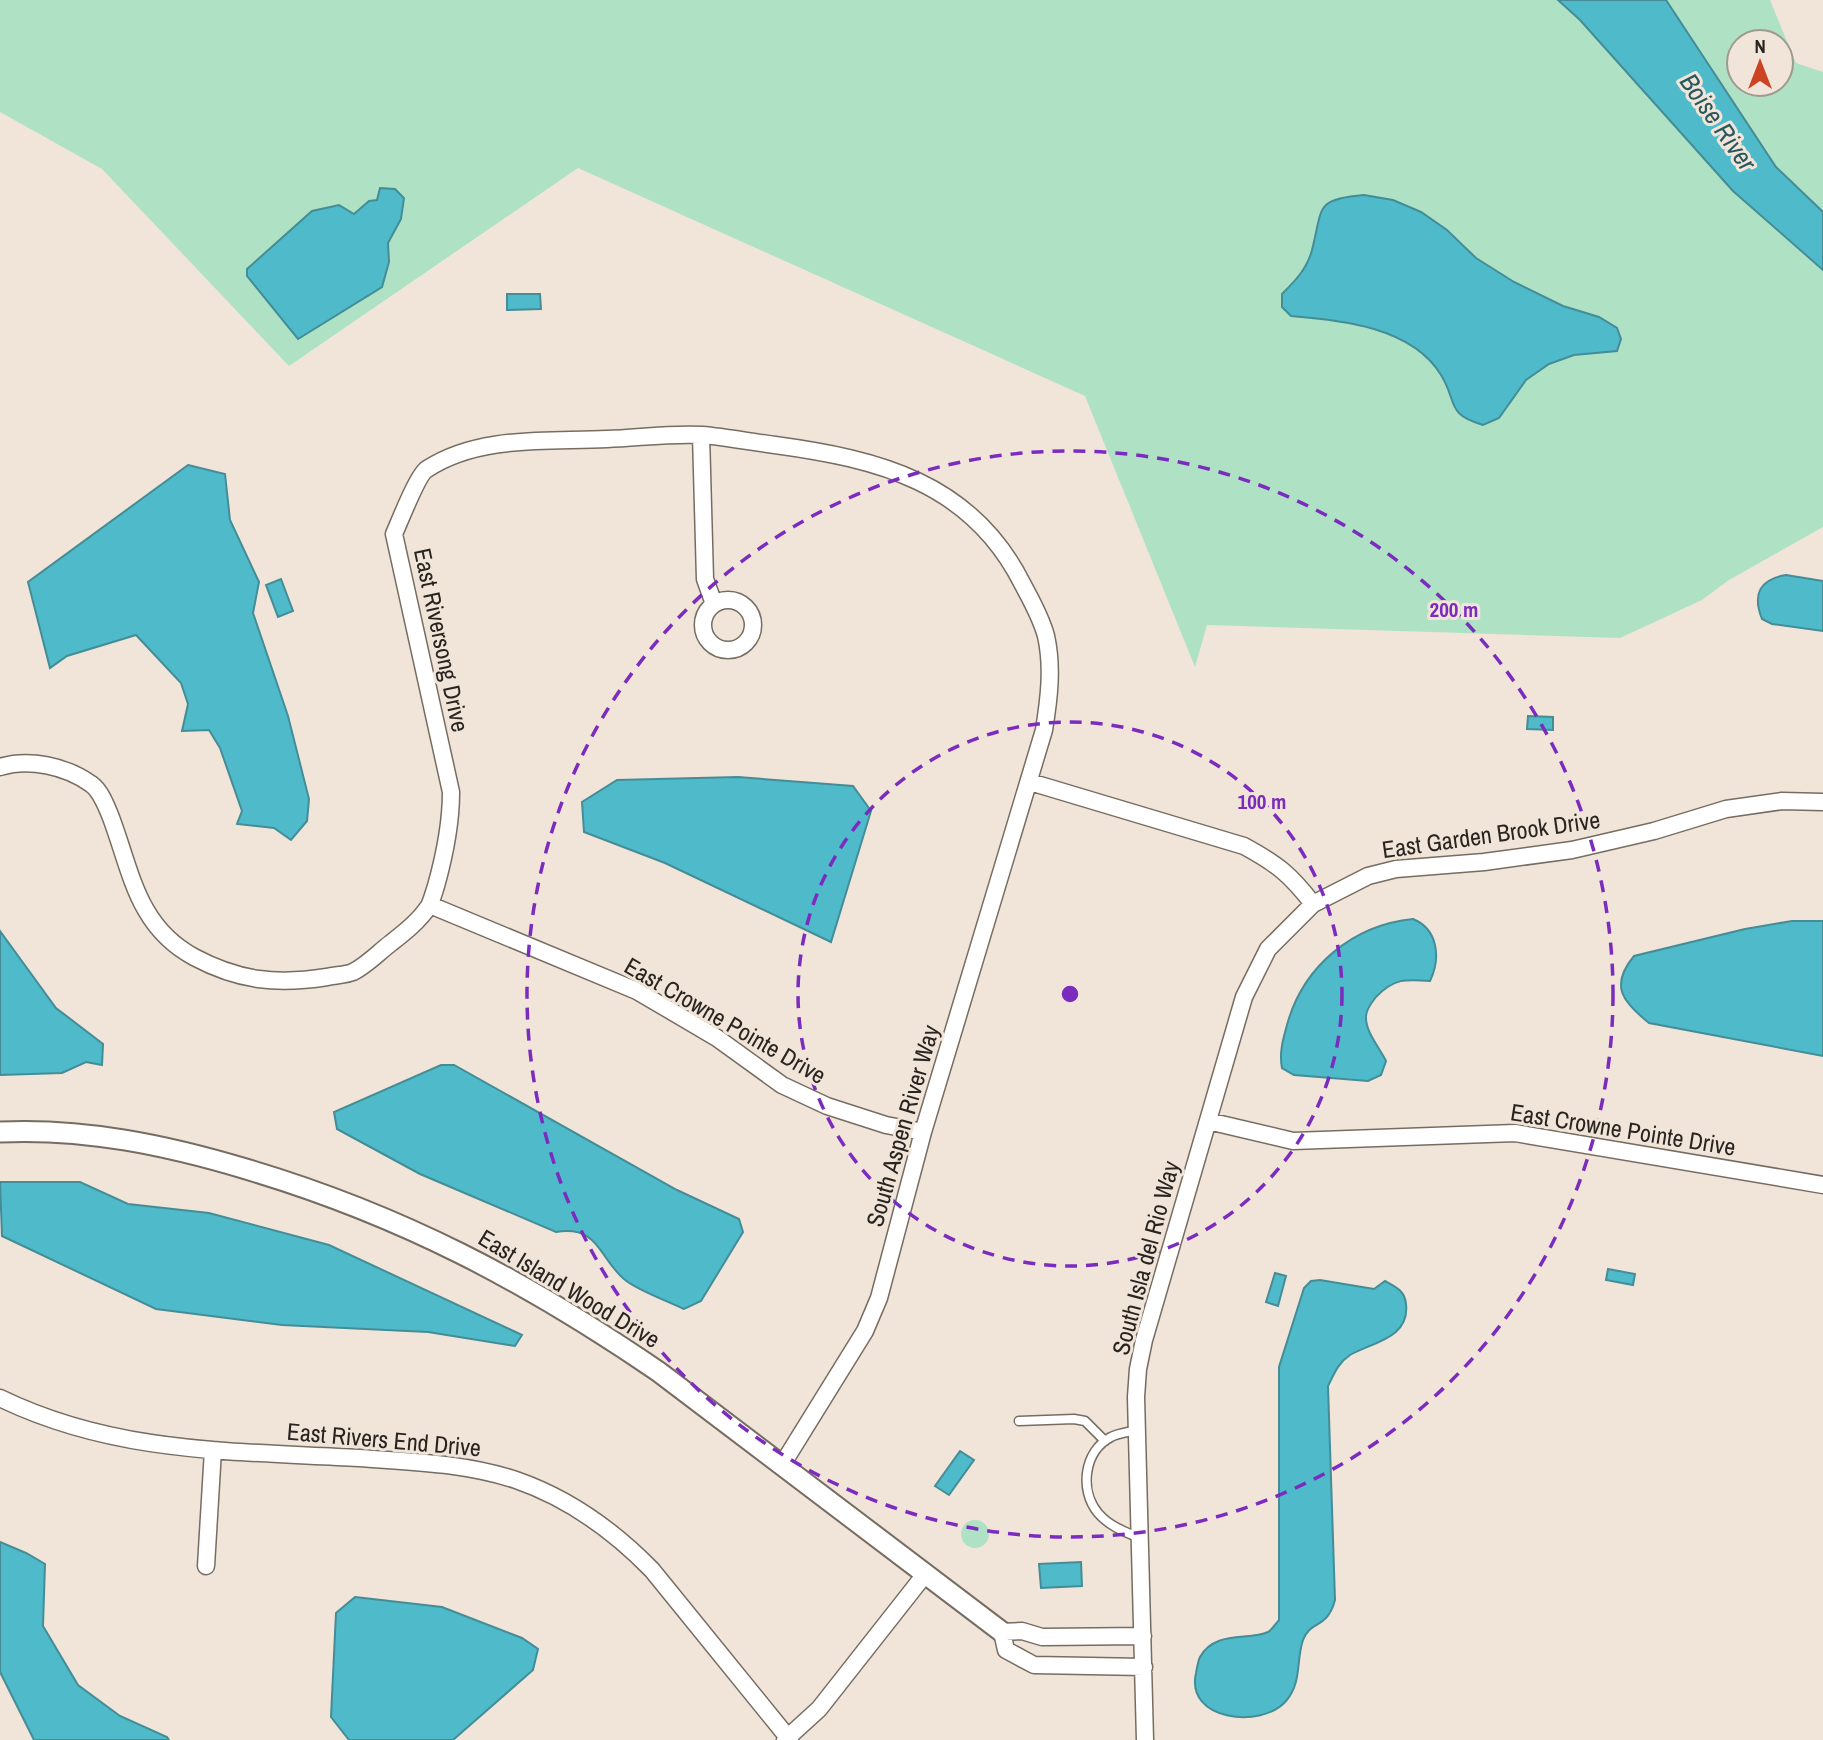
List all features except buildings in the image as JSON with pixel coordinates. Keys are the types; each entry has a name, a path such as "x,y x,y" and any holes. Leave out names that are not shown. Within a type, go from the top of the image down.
{"street":[{"path":"701,435 705,579 714,604"},
{"name":"East Riversong Drive","path":"0,767 15,763 51,766 94,785 105,804 145,912 169,940 192,956 227,972 270,982 352,972 411,928 430,905 444,860 451,820 451,792 394,534 424,470 481,445 701,435 827,452 879,465 922,482 956,504 987,531 1013,565 1046,635 1050,697 1030,782"},
{"path":"1030,782 1244,846 1276,863 1313,904"},
{"name":"South Aspen River Way","path":"782,1465 865,1331 879,1298 923,1132 1030,782"},
{"name":"East Garden Brook Drive","path":"1313,904 1368,876 1396,869 1485,862 1572,850 1654,831 1726,809 1782,801 1823,802"},
{"name":"South Isla del Rio Way","path":"1145,1740 1137,1430 1138,1369 1144,1340 1244,997 1268,949 1313,904"},
{"name":"East Crowne Pointe Drive","path":"430,905 636,991 716,1038 782,1085 827,1106 886,1125 923,1132"},
{"name":"East Crowne Pointe Drive","path":"1208,1121 1293,1141 1515,1132 1823,1185"},
{"name":"East Island Wood Drive","path":"0,1132 47,1132 108,1137 218,1161 307,1189 416,1231 492,1268 601,1332 659,1372 1002,1632 1006,1650 1034,1665 1144,1667"},
{"name":"East Rivers End Drive","path":"0,1398 72,1427 121,1440 213,1450 440,1464 496,1474 541,1490 600,1524 636,1553 788,1739"},
{"path":"206,1566 213,1450"},
{"path":"788,1739 819,1709 926,1573"},
{"path":"1002,1632 1021,1631 1042,1637 1143,1636"}],"lane":[{"path":"1019,1421 1085,1421 1105,1441"},
{"path":"1137,1430 1113,1435 1105,1441 1092,1456 1087,1485 1089,1499 1098,1513 1109,1524 1140,1538"}],"green space":[{"path":"0,0 1558,0 1580,20 1733,191 1823,270 1823,527 1729,580 1702,600 1620,638 1207,625 1195,667 1085,396 578,168 289,366 102,169 0,112"},
{"path":"1666,0 1770,0 1782,28 1725,28 1725,90"},
{"path":"1795,61 1823,72 1823,212 1776,167 1731,98 1795,98"},
{"path":"975,1520 985,1524 989,1534 985,1544 975,1548 965,1544 961,1534 965,1524"}],"water":[{"name":"Boise River","path":"1558,0 1666,0 1725,90 1725,98 1731,98 1776,167 1823,212 1823,270 1733,191 1580,20"},
{"path":"380,188 395,189 404,198 401,219 388,243 389,262 382,287 298,339 247,276 247,269 312,211 339,205 354,214 369,201 377,200"},
{"path":"1364,195 1393,200 1421,212 1447,230 1476,258 1514,282 1563,306 1599,317 1617,328 1621,339 1617,351 1574,355 1549,364 1526,380 1499,418 1483,425 1471,421 1457,411 1441,375 1428,359 1412,346 1374,329 1331,320 1291,316 1282,307 1282,294 1307,263 1323,208 1336,199"},
{"path":"507,294 540,294 541,309 507,310"},
{"path":"188,465 225,474 230,520 259,582 253,613 288,716 309,799 307,821 291,840 274,828 237,824 242,811 220,748 209,730 182,731 188,704 181,683 136,635 67,656 50,668 28,582"},
{"path":"1786,575 1823,581 1823,631 1772,624 1762,619 1758,602 1760,589 1770,580"},
{"path":"281,579 293,611 278,617 266,585"},
{"path":"1528,716 1553,717 1553,730 1527,729"},
{"path":"738,777 853,786 871,811 831,942 665,863 584,832 582,802 617,780"},
{"path":"1413,919 1428,930 1432,937 1436,963 1430,981 1407,980 1395,983 1376,997 1368,1009 1368,1028 1386,1061 1381,1075 1368,1081 1294,1075 1282,1068 1281,1057 1287,1025 1305,984 1318,967 1334,952 1370,930"},
{"path":"1792,921 1823,921 1823,1056 1649,1023 1632,1008 1622,993 1622,976 1634,956 1745,929"},
{"path":"0,931 56,1008 103,1044 102,1065 86,1062 62,1073 0,1075"},
{"path":"441,1065 454,1065 677,1190 739,1219 743,1232 701,1301 684,1309 644,1291 624,1279 597,1245 581,1233 556,1232 420,1174 337,1129 334,1112"},
{"path":"0,1182 80,1182 128,1204 209,1213 329,1245 522,1335 515,1346 428,1332 282,1325 156,1309 2,1236"},
{"path":"1608,1269 1635,1274 1633,1285 1606,1280"},
{"path":"1275,1273 1286,1276 1278,1306 1266,1302"},
{"path":"1320,1280 1374,1289 1385,1281 1396,1287 1404,1296 1406,1315 1396,1332 1346,1358 1328,1386 1335,1600 1332,1609 1328,1616 1306,1633 1297,1679 1286,1701 1275,1710 1260,1715 1228,1716 1202,1702 1196,1689 1196,1673 1200,1657 1214,1643 1260,1635 1268,1632 1279,1620 1279,1367 1304,1288 1311,1281"},
{"path":"960,1451 974,1460 949,1495 935,1486"},
{"path":"0,1542 45,1564 43,1626 78,1685 120,1716 169,1740 34,1740 0,1672"},
{"path":"1081,1562 1082,1586 1041,1588 1039,1564"},
{"path":"355,1597 442,1607 522,1638 538,1649 533,1670 453,1740 349,1740 331,1717 336,1613"}]}
